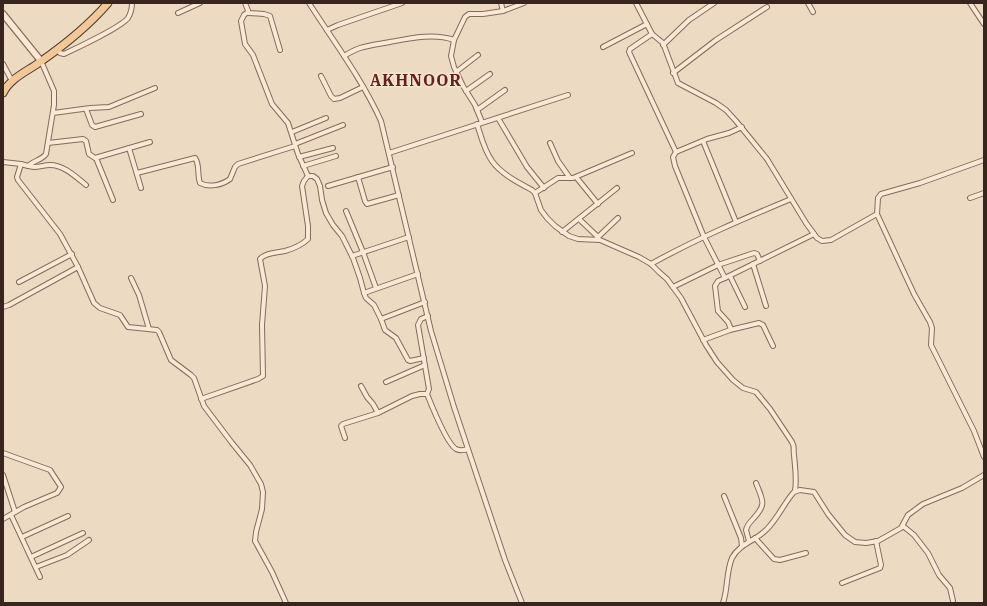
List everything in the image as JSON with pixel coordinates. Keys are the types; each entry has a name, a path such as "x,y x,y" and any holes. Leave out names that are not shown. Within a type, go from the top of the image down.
{"main road":[{"path":"3,92 12,81 57,49 99,13 108,3"}],"street":[{"path":"57,49 60,53 64,54 121,24 129,17 132,9 132,3"},
{"path":"178,13 200,3"},
{"path":"246,3 248,12"},
{"path":"309,3 363,87 381,121 428,316 454,407 505,560 522,603"},
{"path":"327,30 402,3"},
{"path":"501,3 503,11"},
{"path":"482,122 456,72 451,56 452,40 465,17 469,14 483,14 503,11 524,3"},
{"path":"636,3 652,34 663,45 673,73 680,85 721,106 742,127 767,159 791,199 820,241 830,240 877,214"},
{"path":"663,45 689,20 714,3"},
{"path":"808,3 814,12"},
{"path":"970,3 984,24"},
{"path":"673,73 716,40 767,7"},
{"path":"248,12 251,14 264,14 270,16 280,50"},
{"path":"248,12 244,15 241,21 245,44 253,55 272,104 287,120 302,166 308,176"},
{"path":"3,14 41,61 54,91 53,113 45,156 33,161 28,166"},
{"path":"602,47 647,24"},
{"path":"652,34 630,49 629,52 676,152"},
{"path":"344,56 359,48 406,38 429,37 452,40"},
{"path":"456,72 478,55"},
{"path":"3,64 12,81"},
{"path":"466,91 490,74"},
{"path":"321,76 334,99 340,98 363,87"},
{"path":"53,113 108,107 155,88"},
{"path":"477,110 505,90"},
{"path":"389,153 568,95"},
{"path":"86,109 92,125 95,127 141,114"},
{"path":"292,132 326,118"},
{"path":"498,118 527,168 544,188"},
{"path":"475,124 486,151 494,165 532,190 535,193 544,214 562,232 578,239 597,238 618,218"},
{"path":"137,173 195,158 198,162 200,183 206,186 216,185 230,179 235,167 238,164 295,145 343,125"},
{"path":"725,278 704,236 675,166 673,157 676,152 742,127"},
{"path":"48,143 83,139 86,141 89,154 96,158 112,200"},
{"path":"703,141 736,222"},
{"path":"96,158 150,142"},
{"path":"550,143 558,161 570,178"},
{"path":"129,148 141,188"},
{"path":"299,157 333,148"},
{"path":"535,193 558,178 570,178 576,176 632,153"},
{"path":"302,166 336,156"},
{"path":"984,160 920,183 881,194 878,198 877,214 914,294 930,322 932,328 931,345 974,431 984,457"},
{"path":"3,162 21,164 36,168 51,165 58,166 68,171 86,185"},
{"path":"21,164 17,177 18,180 60,234 78,266 94,303 100,308 120,315 128,327 157,330 159,332 171,360 194,378 204,406 250,465 261,484 263,492 262,509 255,541 272,572 286,603"},
{"path":"328,186 393,167"},
{"path":"308,176 313,176 319,183 326,213 342,236 352,256 364,293 374,305 385,330 396,338 408,360 410,361 424,358"},
{"path":"201,399 263,376 262,325 265,286 260,259 266,254 289,249 308,239 308,226 302,186 308,176"},
{"path":"576,176 598,204"},
{"path":"358,177 365,201 368,204 399,195"},
{"path":"562,232 617,188"},
{"path":"970,198 984,193"},
{"path":"651,264 704,236 791,199"},
{"path":"346,211 376,288"},
{"path":"579,219 597,238 651,264 667,279 686,306 703,340 731,379 743,388 756,392 770,409 792,442 800,491"},
{"path":"731,329 728,322 718,311 715,289 716,283 814,234"},
{"path":"352,256 409,237"},
{"path":"673,288 718,265 754,253 757,254 760,261"},
{"path":"19,282 72,254"},
{"path":"753,264 766,306"},
{"path":"3,307 22,298 78,266"},
{"path":"364,293 418,274"},
{"path":"730,276 745,307"},
{"path":"131,278 139,295 149,329"},
{"path":"381,319 425,302"},
{"path":"428,316 421,319 418,325 429,389 427,394 436,416 454,447 459,450 468,449"},
{"path":"703,340 731,329 761,323 773,346"},
{"path":"386,382 425,365"},
{"path":"361,386 367,398 373,404 378,413"},
{"path":"345,438 341,428 343,424 378,413 412,396 427,394"},
{"path":"3,453 50,470 61,485 61,489 57,493 3,519"},
{"path":"3,475 13,513 40,577"},
{"path":"723,603 732,560 742,546 767,529 790,496 800,491 812,491 816,493 828,514 847,537 858,543 866,543 876,541 902,526 908,515 923,504 962,488 984,475"},
{"path":"749,541 746,530 760,512 763,505 762,497 756,483"},
{"path":"724,496 739,533 742,546"},
{"path":"22,537 68,516"},
{"path":"902,526 914,535 928,552 939,575 950,588 953,601"},
{"path":"31,557 83,533"},
{"path":"755,538 774,559 784,559 806,553"},
{"path":"36,567 67,555 89,540"},
{"path":"842,583 880,568 881,565 876,541"}],"district":[{"name":"AKHNOOR","path":"416,80"}]}
